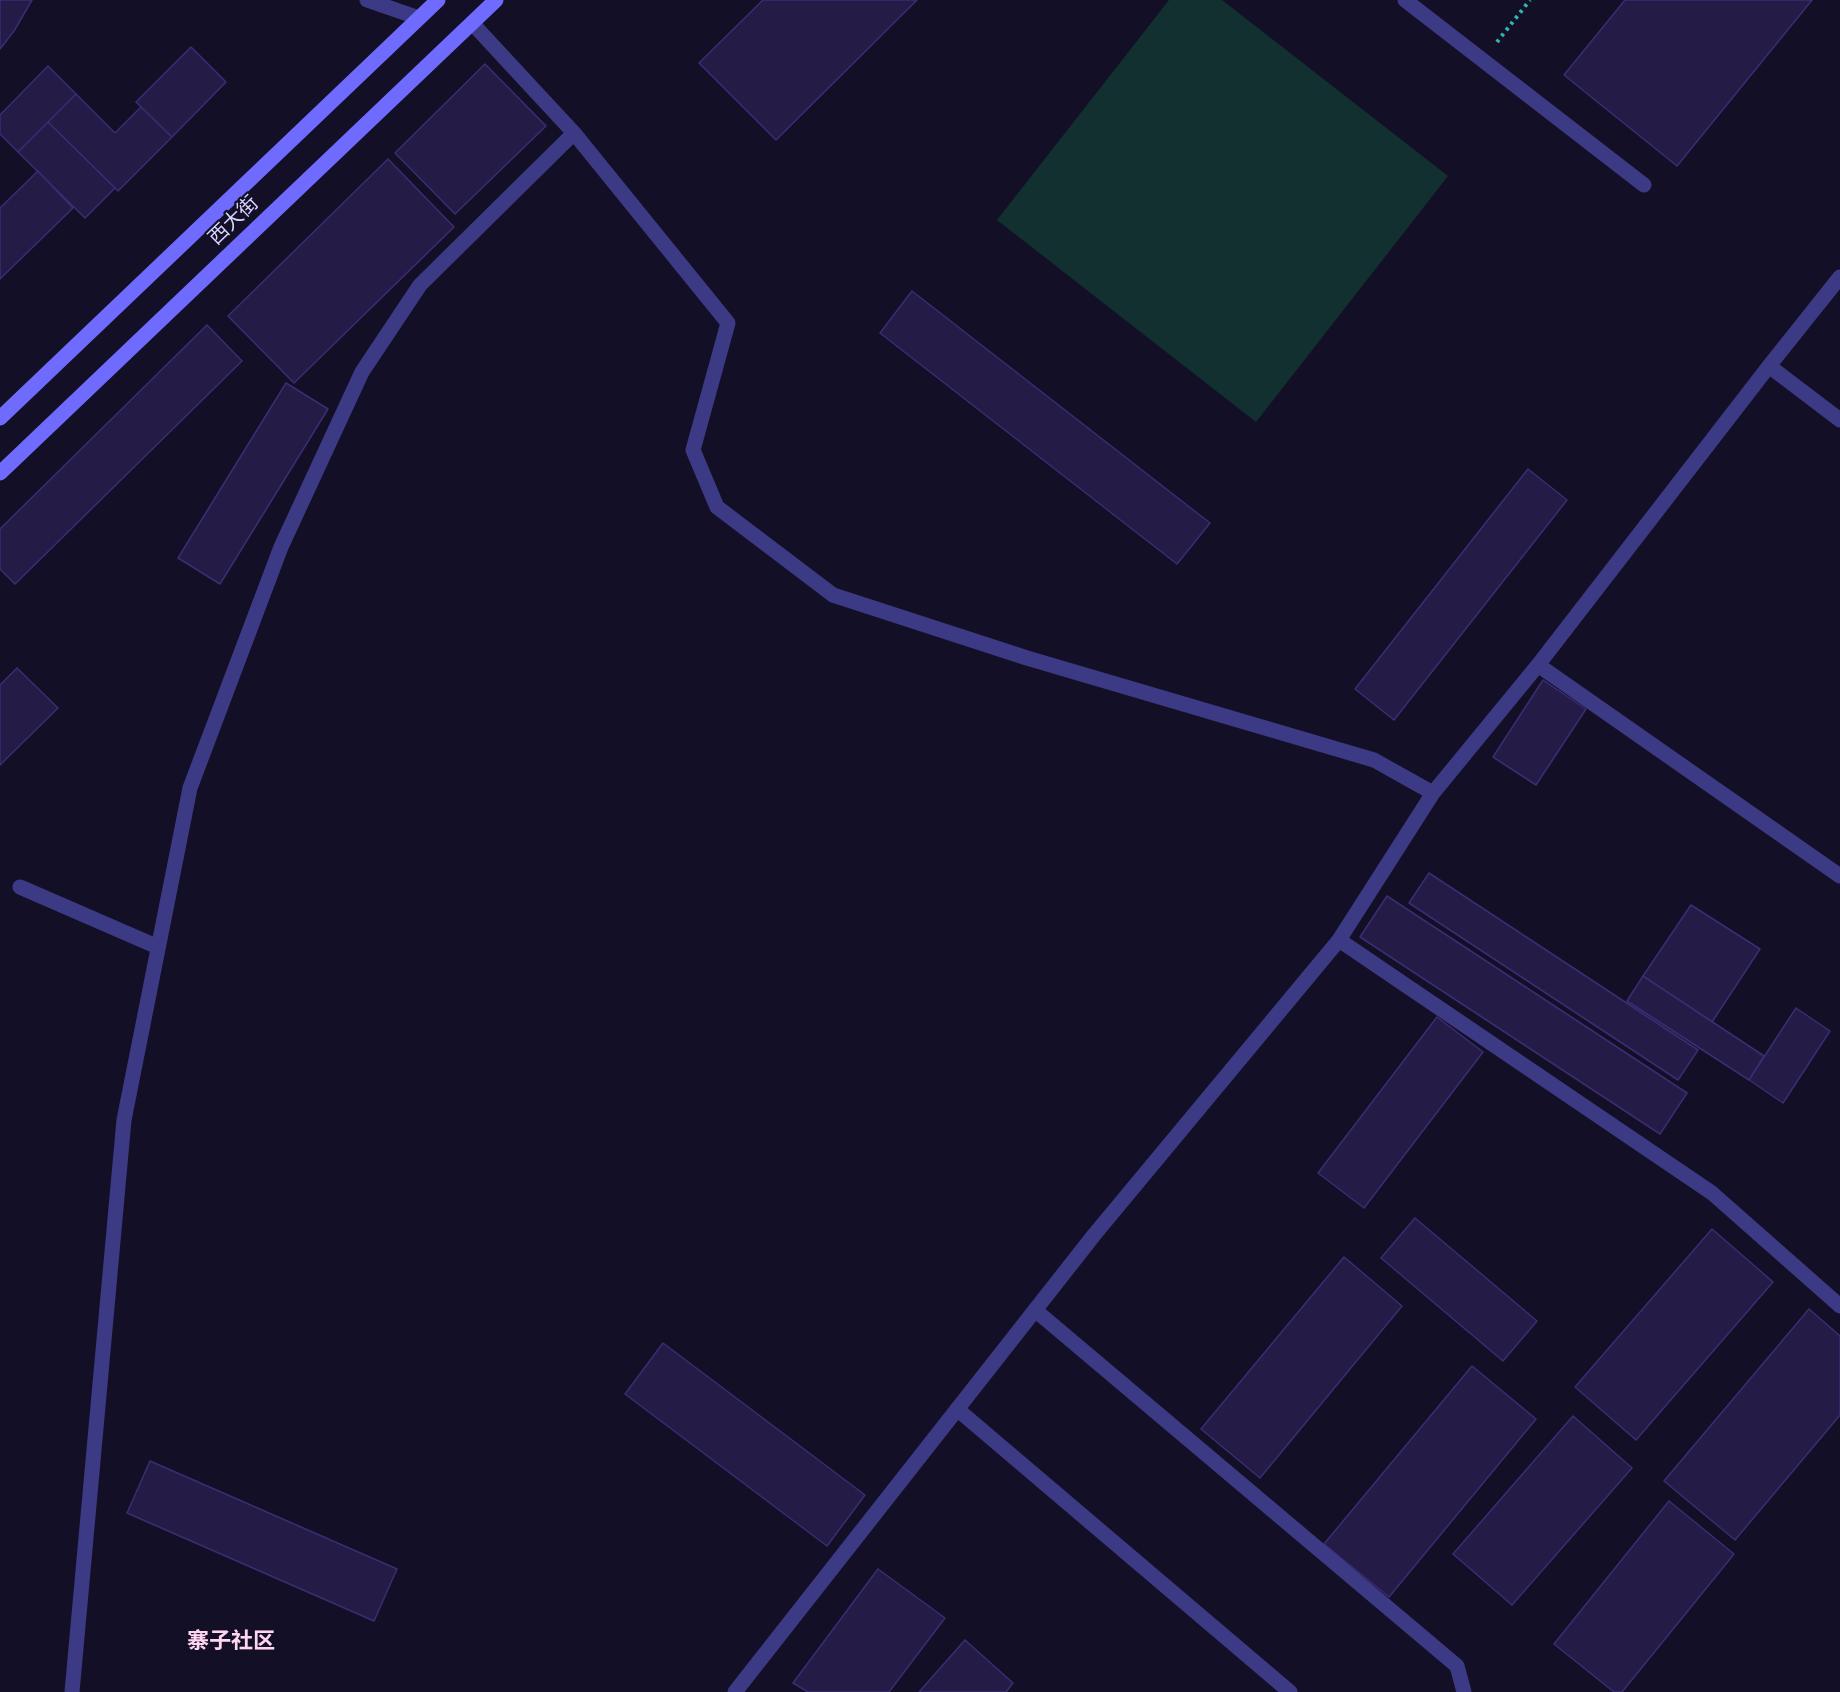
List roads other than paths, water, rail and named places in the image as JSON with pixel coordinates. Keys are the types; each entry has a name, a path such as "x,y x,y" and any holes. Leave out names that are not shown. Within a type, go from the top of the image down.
{"main road":[{"name":"西大街","path":"0,418 438,0"},
{"name":"西大街","path":"0,473 496,0"}],"street":[{"path":"367,0 419,18"},
{"path":"1405,0 1644,185"},
{"path":"472,23 574,133 728,323 693,450 717,507 833,595 1027,658 1374,760 1433,793"},
{"path":"72,1692 124,1120 190,788 280,547 362,372 420,285 574,133"},
{"path":"735,1692 1094,1235 1340,940 1433,793 1538,664 1768,366 1840,277"},
{"path":"1768,366 1840,420"},
{"path":"1538,664 1840,876"},
{"path":"20,887 158,947"},
{"path":"1340,940 1712,1193 1840,1306"},
{"path":"1035,1310 1457,1666 1464,1692"},
{"path":"957,1409 1290,1692"}],"district":[{"name":"寨子社区","path":"231,1642"}]}
